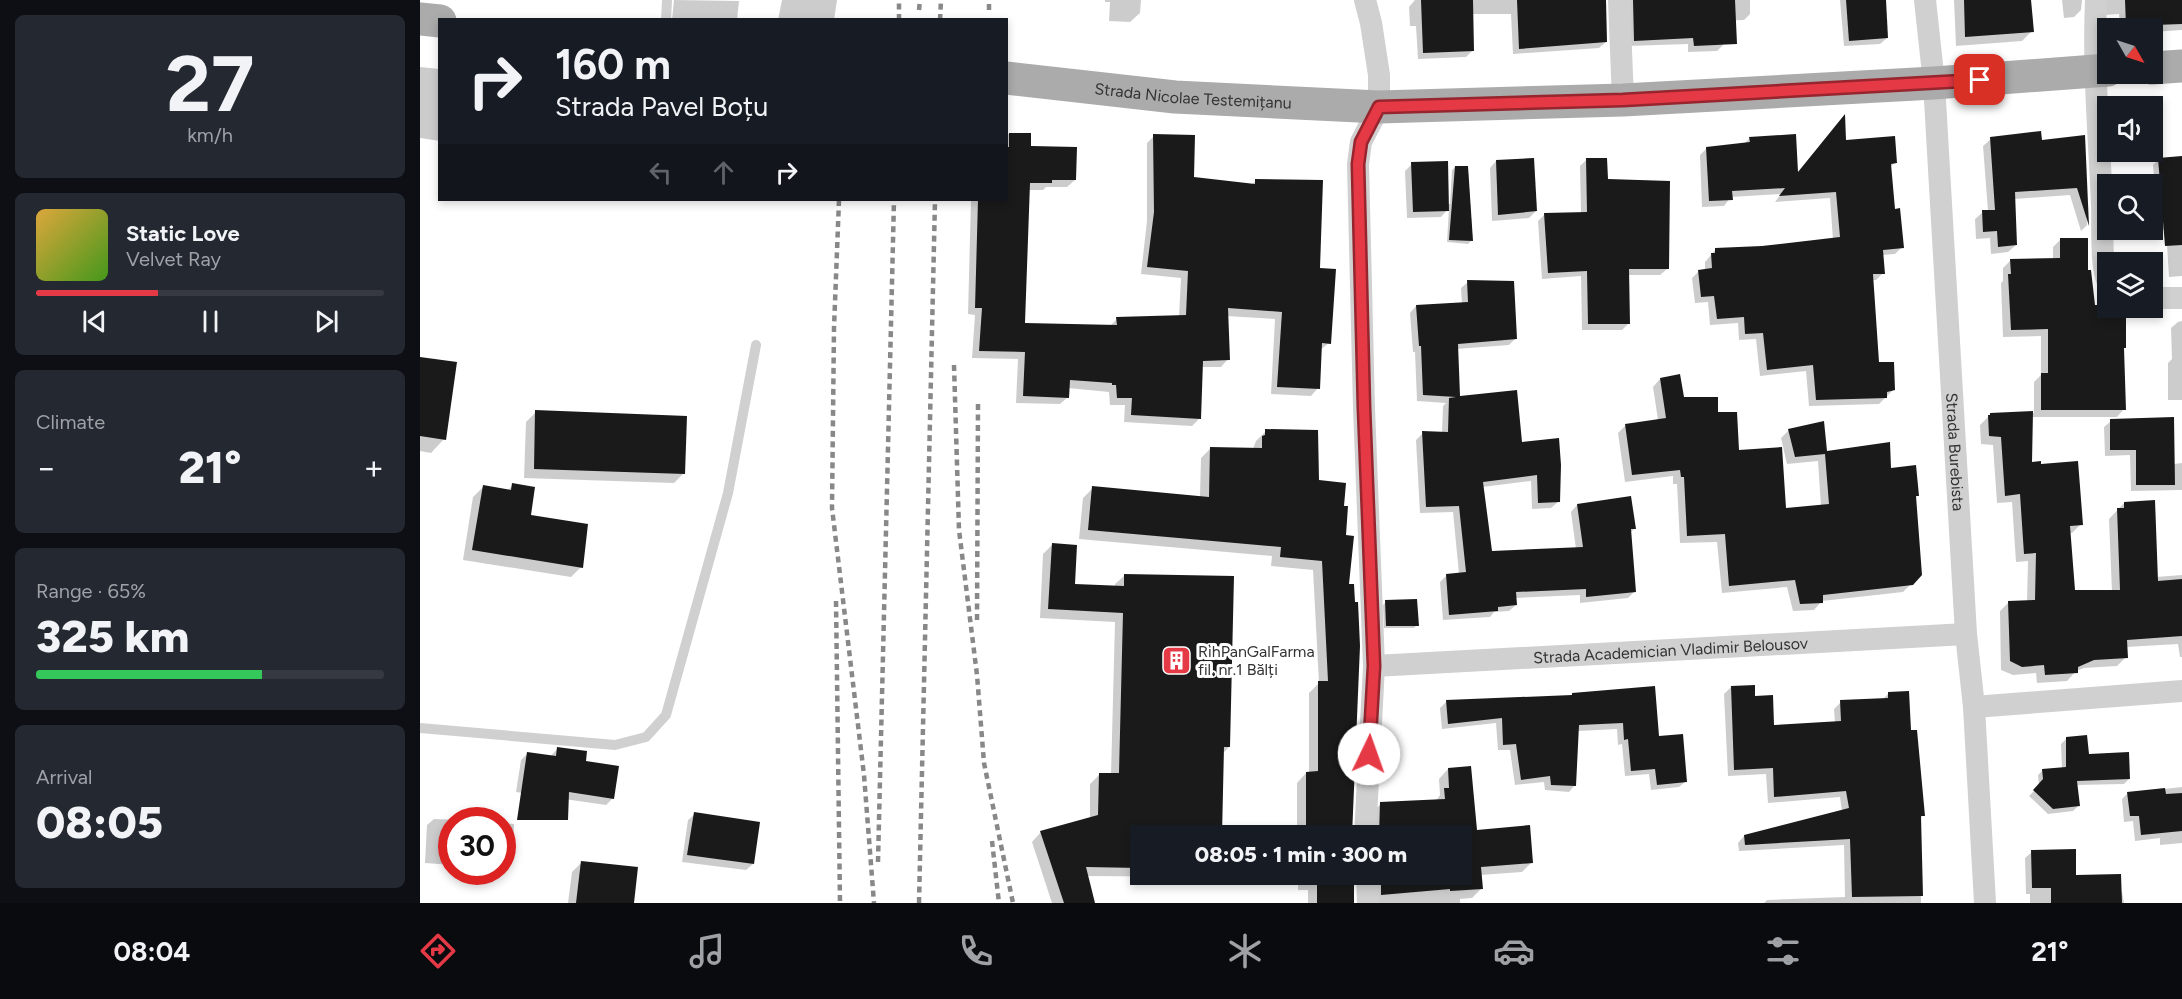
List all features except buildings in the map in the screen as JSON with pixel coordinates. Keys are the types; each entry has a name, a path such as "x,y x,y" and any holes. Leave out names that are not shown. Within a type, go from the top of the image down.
{"main road":[{"path":"420,19 438,21"},
{"path":"2163,67 2182,66"},
{"name":"Strada Nicolae Testemițanu","path":"1008,78 1175,97 1379,107 1623,100 1934,83 2097,71"}],"street":[{"path":"1365,0 1379,75 1379,107 1361,142 1358,164 1374,666 1366,825"},
{"path":"1619,0 1623,100"},
{"name":"Strada Burebista","path":"1925,0 1934,83 1966,633 1974,707 1985,903"},
{"path":"2096,0 2097,18"},
{"path":"2101,84 2100,155 2104,252"},
{"path":"2163,298 2182,298"},
{"name":"Strada Academician Vladimir Belousov","path":"1374,666 1966,633"},
{"path":"1974,707 2182,691"},
{"path":"1367,885 1368,903"}],"lane":[{"path":"666,18 667,0"},
{"path":"420,728 615,745 646,737 666,715 728,493 756,345"}],"railway":[{"path":"899,0 899,18"},
{"path":"919,10 920,0"},
{"path":"940,18 941,0"},
{"path":"989,0 989,10"},
{"path":"839,201 834,328 832,508 864,775 874,903"},
{"path":"878,862 894,201"},
{"path":"919,903 935,201"},
{"path":"954,365 959,530 977,675 984,763 1013,903"},
{"path":"977,620 978,404"},
{"path":"836,601 840,903"},
{"path":"992,841 999,903"}],"place":[{"name":"RihPanGalFarma fil. nr.1 Bălți","path":"1177,660"}],"route":[{"path":"1369,754 1374,666 1358,164 1361,142 1379,107 1623,100 1980,80"}]}
